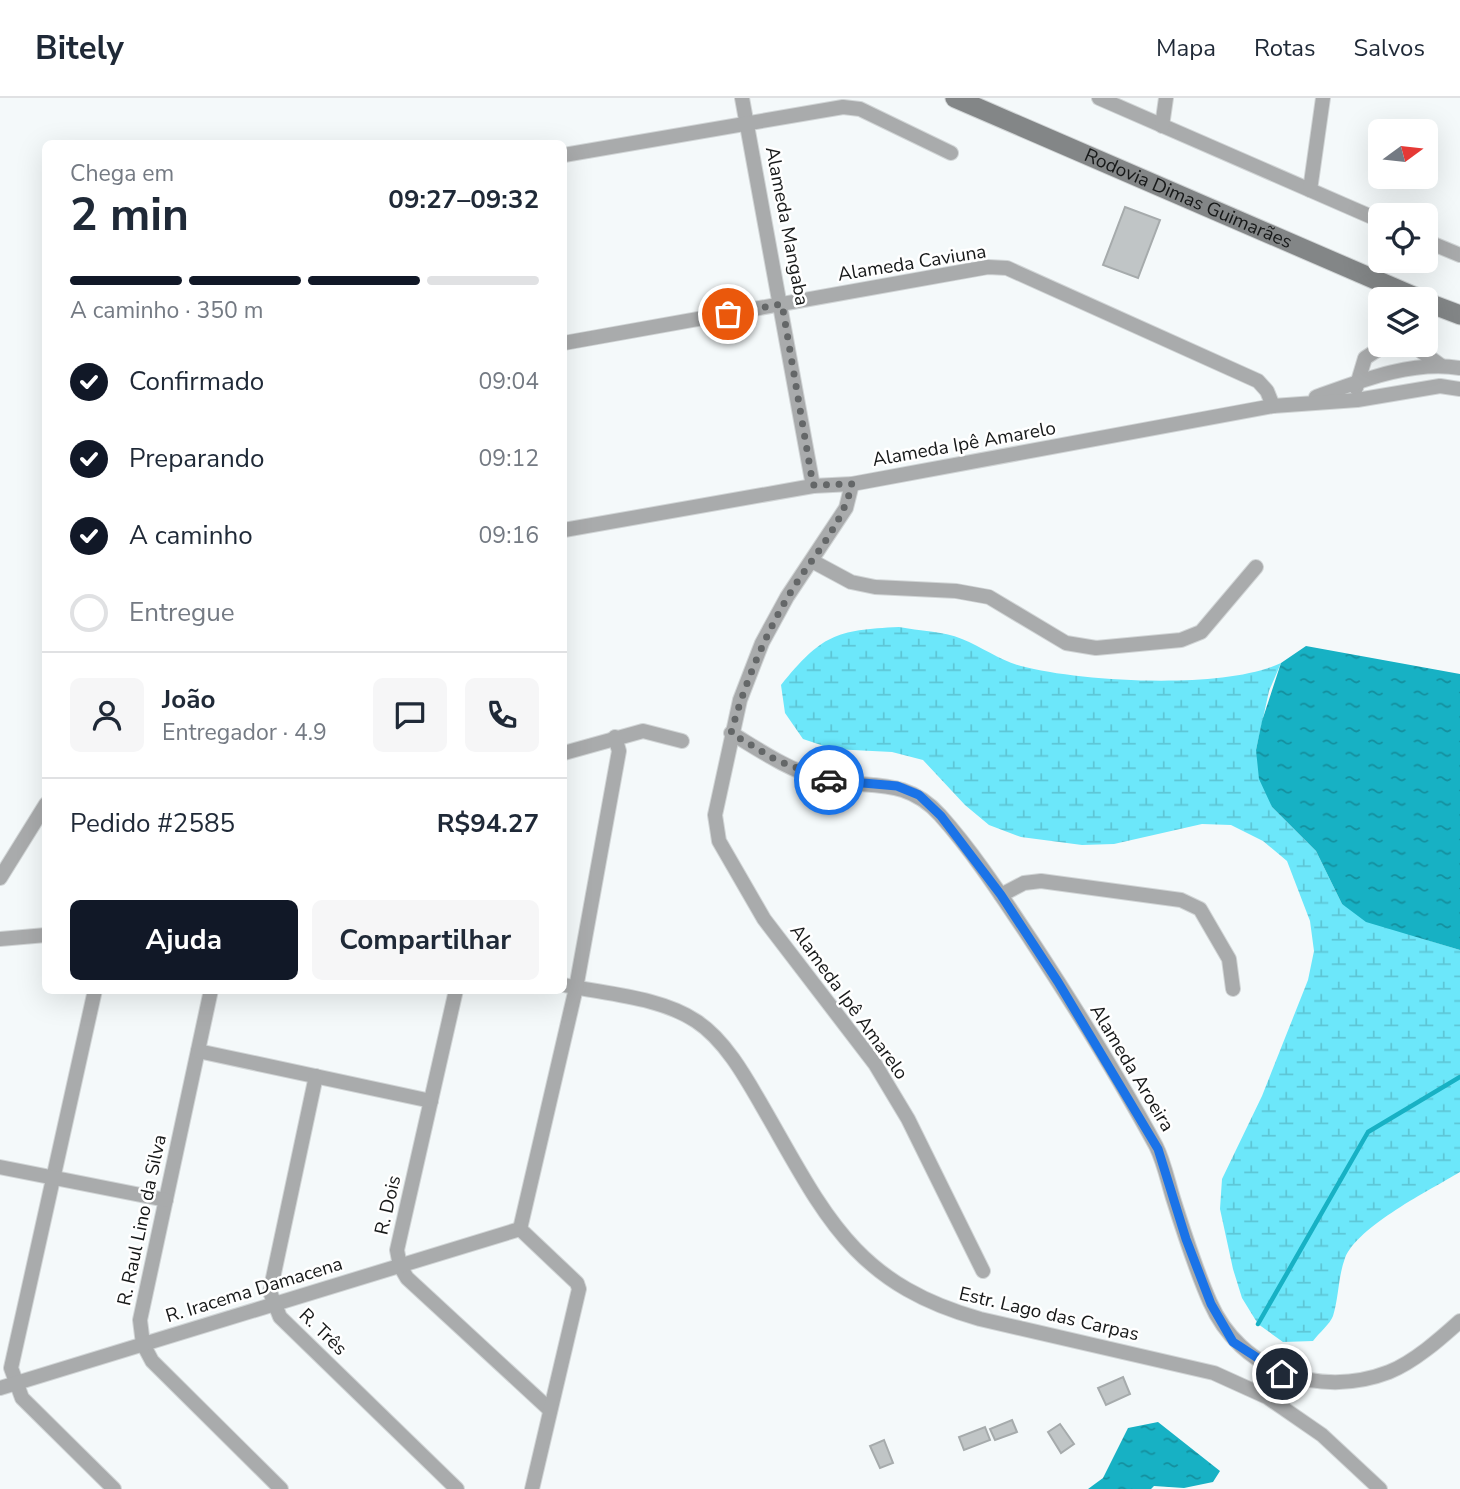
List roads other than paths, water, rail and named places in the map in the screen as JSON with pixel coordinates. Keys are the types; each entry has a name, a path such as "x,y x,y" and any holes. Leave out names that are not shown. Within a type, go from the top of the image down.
{"main road":[{"name":"Rodovia Dimas Guimarães","path":"955,98 1392,287"},
{"path":"1438,307 1460,315"}],"street":[{"name":"Alameda Mangaba","path":"742,98 782,304 813,485"},
{"path":"1099,98 1368,215"},
{"path":"1162,126 1166,98"},
{"path":"1310,190 1322,98"},
{"path":"567,155 748,126 843,107 860,109 951,153"},
{"path":"1438,246 1460,255"},
{"name":"Alameda Caviuna","path":"567,342 988,267 1007,268 1258,381 1267,391 1273,406"},
{"path":"1357,400 1356,383 1368,356"},
{"path":"1429,357 1440,365"},
{"name":"Alameda Ipê Amarelo","path":"1302,402 1356,383 1440,365 1460,368"},
{"name":"Alameda Ipê Amarelo","path":"983,1271 908,1119 875,1064 764,919 719,841 715,815 731,733 762,643 846,508 852,484 1273,406 1357,400 1440,386 1460,389"},
{"path":"567,529 813,485 852,484"},
{"path":"812,561 852,582 876,587 956,590 989,597 1066,643 1096,648 1181,640 1201,632 1256,567"},
{"path":"567,752 615,737 643,732 682,741"},
{"name":"Alameda Aroeira","path":"731,733 776,760 818,778 897,786 919,795 941,816 1001,895 1058,982 1158,1149 1186,1239 1211,1304 1233,1342 1282,1374 1318,1383 1353,1381 1390,1371 1441,1338 1460,1321"},
{"path":"532,1489 579,1289 577,1283 520,1228 619,751 615,737"},
{"path":"0,878 42,810"},
{"path":"1001,895 1024,883 1041,881 1181,900 1200,909 1229,959 1233,989"},
{"path":"0,939 42,935"},
{"name":"Estr. Lago das Carpas","path":"570,986 678,1011 698,1022 714,1037 751,1086 824,1211 880,1275 942,1309 1214,1373 1267,1397 1322,1435 1380,1489"},
{"path":"94,994 7,1386 114,1489"},
{"name":"R. Raul Lino da Silva","path":"143,1344 140,1320 210,994"},
{"name":"R. Dois","path":"400,1266 397,1251 455,994"},
{"path":"198,1051 431,1101"},
{"name":"R. Três","path":"316,1076 270,1292 273,1304 280,1317 457,1489"},
{"path":"0,1167 166,1200"},
{"name":"R. Iracema Damacena","path":"7,1386 520,1228"},
{"path":"400,1266 407,1279 549,1409"},
{"path":"143,1344 152,1361 281,1489"}],"water":[{"path":"1306,646 1460,674 1460,950 1366,922 1342,904 1316,851 1272,807 1259,779 1256,750 1262,721 1281,663"},
{"path":"1158,1422 1220,1471 1213,1482 1184,1488 1154,1486 1151,1489 1088,1489 1103,1478 1128,1428"}],"waterway":[{"path":"1258,1324 1368,1132 1460,1077"}]}
